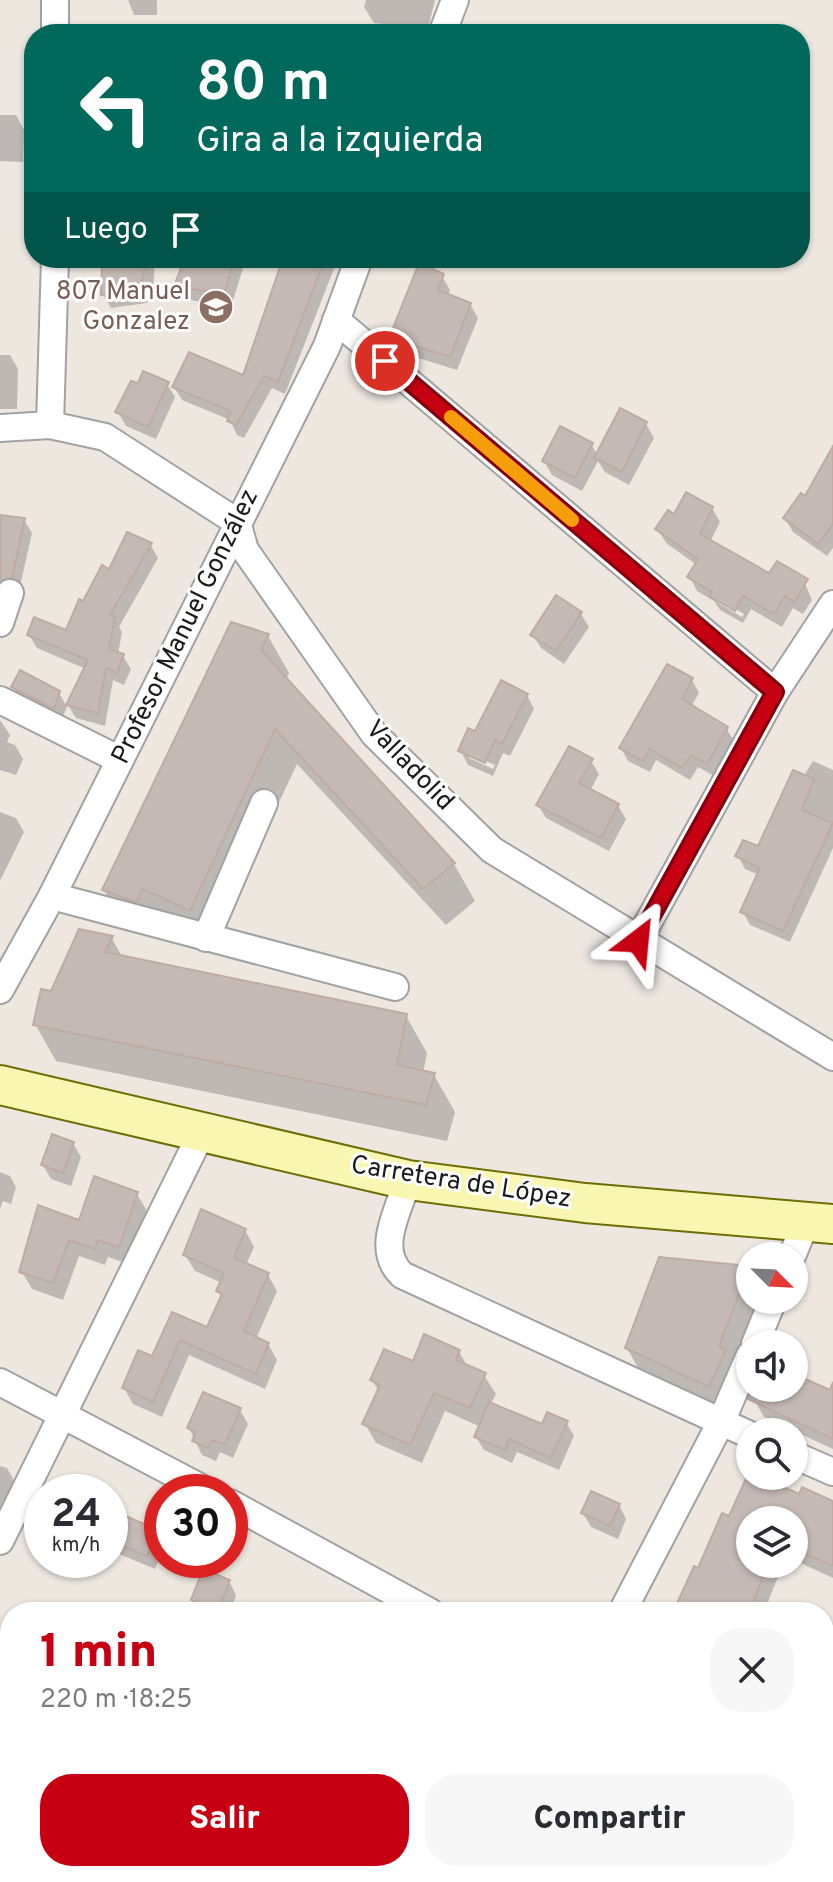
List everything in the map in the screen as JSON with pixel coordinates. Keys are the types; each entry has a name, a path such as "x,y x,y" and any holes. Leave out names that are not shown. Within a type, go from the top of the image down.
{"main road":[{"name":"Carretera de López","path":"0,1085 408,1180 810,1234"}],"street":[{"path":"55,0 55,24"},
{"path":"446,24 455,0"},
{"path":"50,425 55,268"},
{"name":"Profesor Manuel González","path":"0,990 52,896 327,346 355,268"},
{"path":"336,320 775,692"},
{"path":"0,428 50,425 105,437 237,522"},
{"name":"Valladolid","path":"237,522 245,550 374,734 492,850 833,1057"},
{"path":"0,623 10,593"},
{"path":"638,941 775,692 833,604"},
{"path":"0,700 120,760"},
{"path":"206,938 264,803"},
{"path":"52,896 395,987"},
{"path":"0,1541 203,1130"},
{"path":"408,1180 387,1249 390,1264 402,1275 736,1429"},
{"path":"0,1382 176,1474"},
{"path":"627,1602 736,1387"},
{"path":"808,1461 833,1472"},
{"path":"248,1513 412,1602"}],"building":[{"path":"102,268 145,268 140,290 101,295"},
{"path":"181,268 232,268 224,294 174,286"},
{"path":"280,268 321,268 278,382 264,376 236,425 227,421 231,411 172,387 189,352 243,375"},
{"path":"417,268 430,268 444,274 438,290 471,303 450,357 389,338"},
{"path":"143,371 169,382 148,427 115,412 131,381 138,383"},
{"path":"620,408 647,422 622,472 594,458"},
{"path":"560,426 593,443 575,478 542,461"},
{"path":"833,446 833,524 818,544 783,518 801,493 805,496"},
{"path":"686,492 713,507 700,534 769,573 777,561 808,579 795,602 785,596 774,614 743,596 735,611 710,597 712,592 687,577 698,559 655,529 668,510 674,514"},
{"path":"0,515 25,518 12,578 0,581"},
{"path":"127,532 152,543 110,615 115,617 109,649 124,654 117,673 106,668 98,713 66,705 88,660 27,635 34,617 66,630 79,599 83,601 102,565 109,569"},
{"path":"556,595 582,612 556,651 530,635"},
{"path":"231,622 269,634 261,650 455,863 423,889 275,729 190,911 143,889 136,902 102,890"},
{"path":"667,664 693,678 682,699 728,727 707,764 691,755 682,768 649,749 643,761 619,748"},
{"path":"20,670 60,691 54,709 11,687"},
{"path":"501,680 528,694 502,744 495,740 485,763 458,751 468,728 475,731"},
{"path":"569,746 593,759 579,783 619,804 601,838 536,805"},
{"path":"793,770 814,779 802,810 833,823 783,931 740,912 760,868 735,856 743,840 758,846"},
{"path":"79,929 113,936 105,952 407,1014 397,1065 435,1073 426,1105 33,1025 41,989 51,991"},
{"path":"52,1134 74,1142 63,1173 41,1165"},
{"path":"94,1176 138,1192 119,1247 98,1240 95,1249 69,1240 53,1283 19,1272 38,1205 79,1220"},
{"path":"201,1209 246,1229 234,1258 269,1273 244,1331 269,1343 256,1374 180,1340 153,1402 122,1388 138,1350 152,1356 172,1312 207,1327 222,1294 216,1291 224,1273 183,1255"},
{"path":"659,1257 736,1265 736,1302 719,1346 726,1350 709,1387 625,1348"},
{"path":"424,1334 460,1350 456,1360 486,1373 470,1408 434,1393 410,1445 362,1424 380,1385 370,1380 384,1349 413,1361"},
{"path":"808,1380 830,1390 833,1382 833,1439 808,1427 808,1418 788,1418 754,1402 808,1402"},
{"path":"203,1392 241,1408 225,1445 212,1440 208,1448 192,1441 196,1432 187,1428"},
{"path":"489,1402 542,1424 547,1412 568,1421 551,1458 509,1439 505,1450 474,1437"},
{"path":"741,1490 790,1490 799,1494 801,1490 808,1490 833,1501 833,1566 808,1555 808,1506 736,1506 736,1578 762,1578 754,1602 678,1602 694,1566 698,1568 722,1513 729,1516"},
{"path":"591,1491 620,1504 610,1526 581,1513"},
{"path":"128,1517 144,1524 144,1555 128,1548"},
{"path":"200,1578 230,1580 221,1602 191,1600"}],"slow traffic":[{"path":"451,417 572,520"}],"place":[{"name":"807 Manuel Gonzalez","path":"216,307"}],"route":[{"path":"385,361 775,692 638,941"}]}
